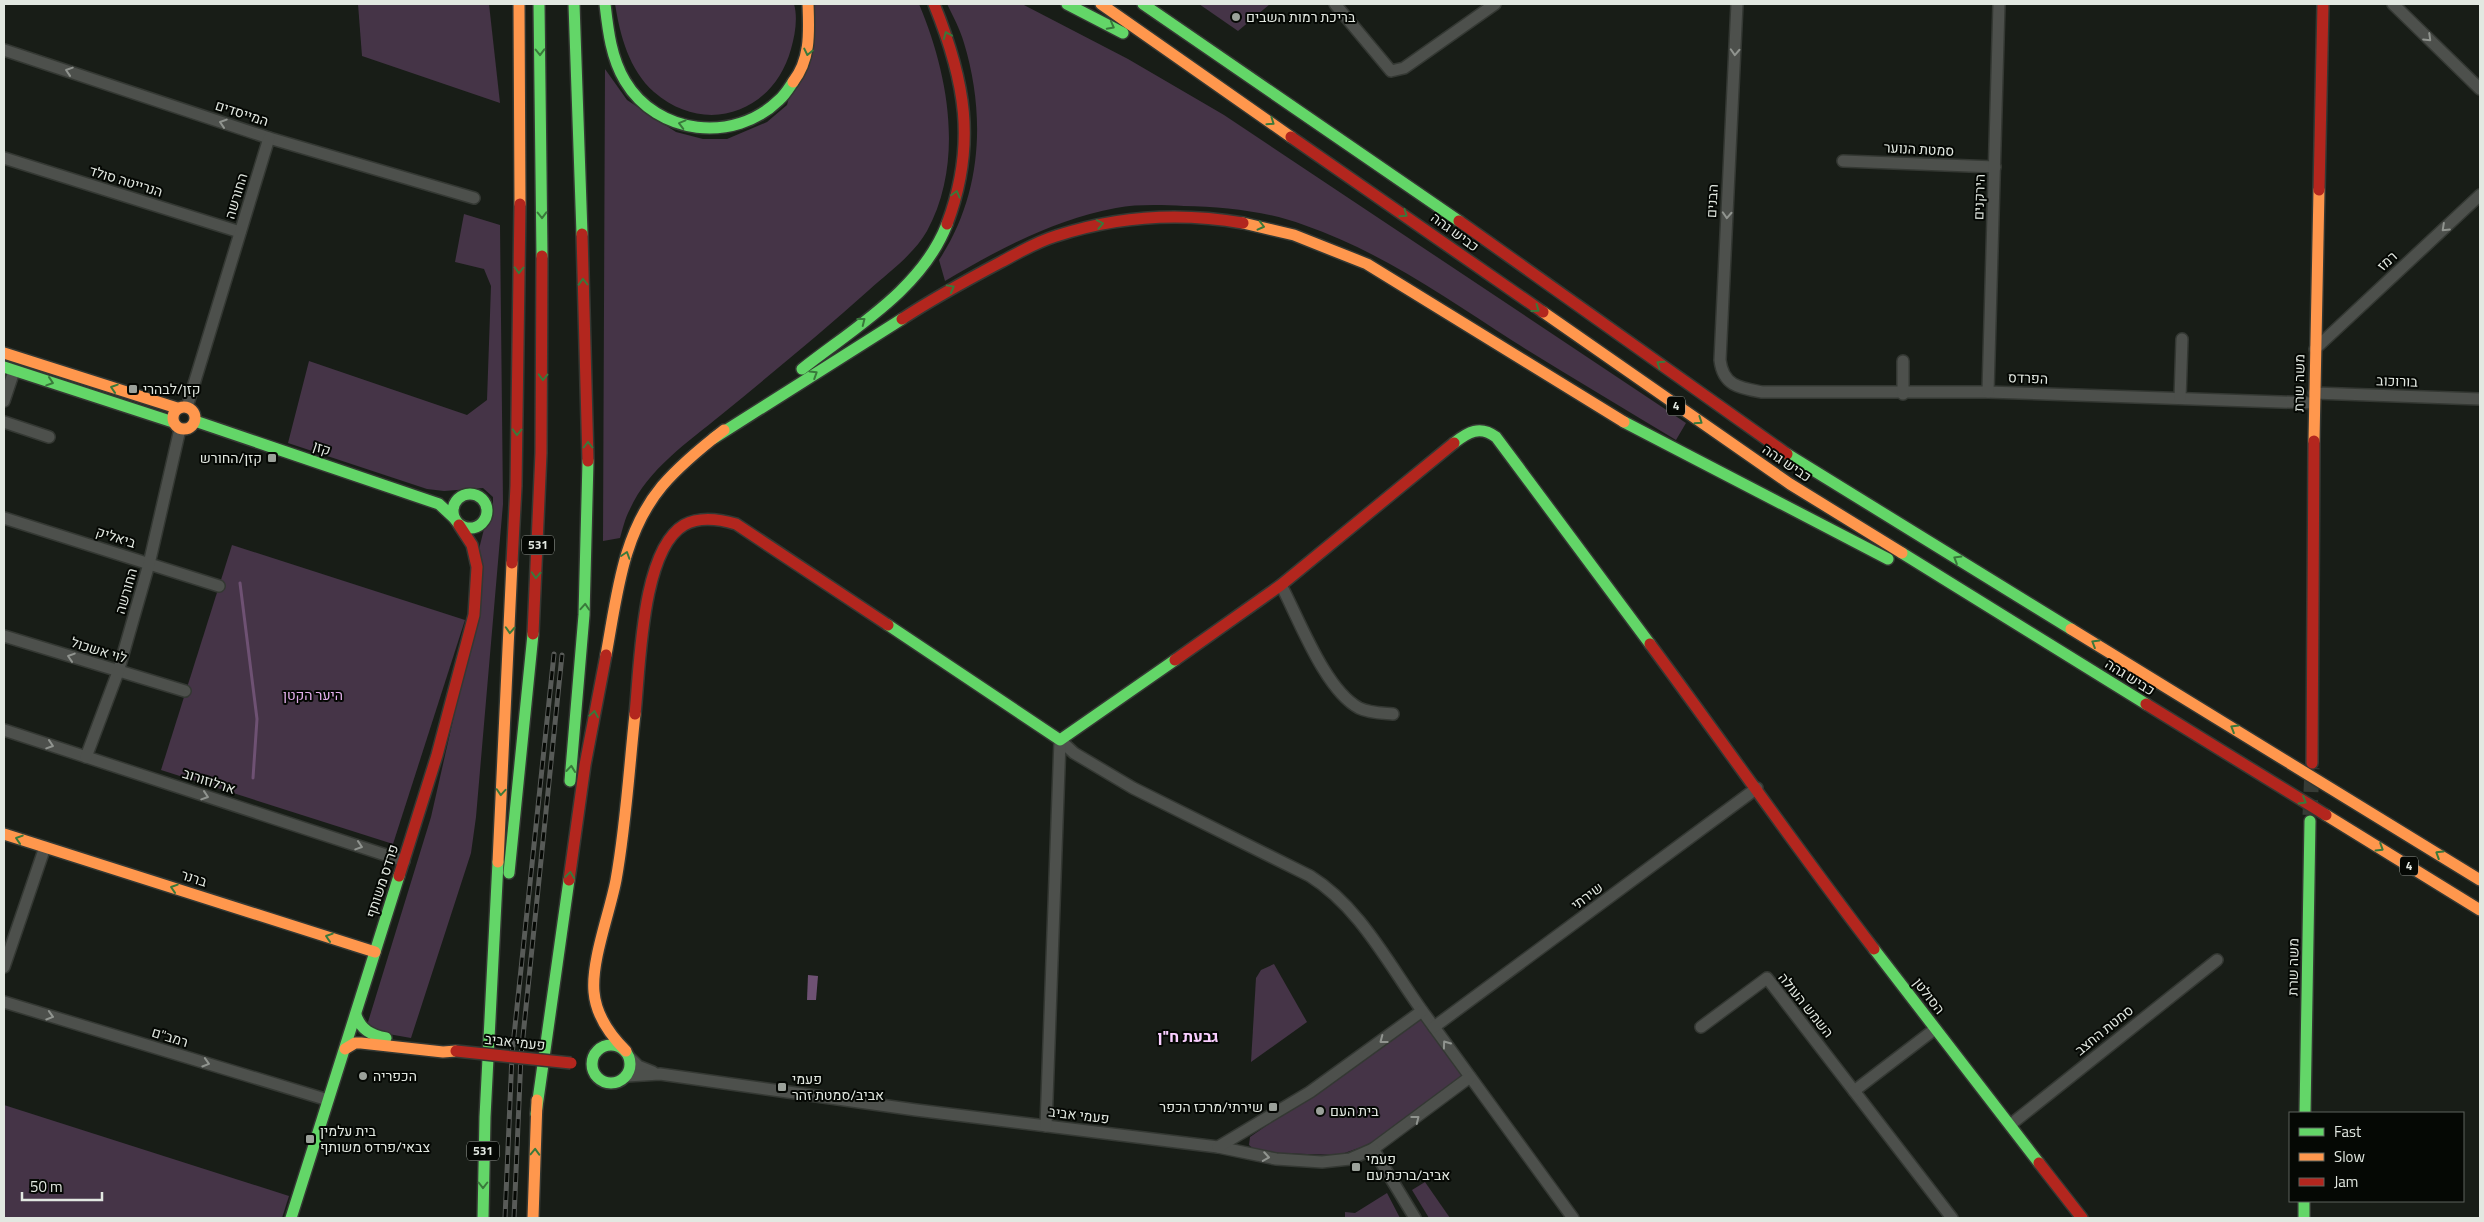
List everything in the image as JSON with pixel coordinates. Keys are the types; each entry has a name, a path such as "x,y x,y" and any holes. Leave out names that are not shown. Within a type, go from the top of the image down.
{"main road":[{"path":"511,4 521,134"},
{"path":"486,1084 516,504 521,134 520,4"},
{"name":"531","path":"483,1218 486,1084 524,739 535,604 543,356 540,4"},
{"path":"533,1218 536,1114 540,1057 568,798 585,610 588,430 574,4"},
{"path":"605,4 607,26 616,62 630,89 638,99 672,122 684,126 714,128 737,124 756,117 768,110 789,90 805,63 809,48 808,4"},
{"path":"536,1114 585,765 623,564 632,534 649,503 670,475 901,289 922,268 947,225 964,159 966,130 965,100 959,70 934,4"},
{"path":"1067,4 1110,25 1252,108"},
{"name":"כביש גהה","path":"1101,4 1790,484 2480,910"},
{"name":"כביש גהה","path":"1143,4 1412,188 1800,463 2480,880"},
{"name":"משה שרת","path":"2312,763 2314,398 2323,4"},
{"path":"714,438 945,291 1025,249 1064,234 1115,221 1153,216 1221,219 1257,224 1294,235 1367,264 1641,432 2018,625"},
{"path":"4,353 193,411 195,421 191,427 177,425 9,369"},
{"path":"177,425 173,414 182,408"},
{"name":"קזן","path":"195,421 439,504 456,521"},
{"name":"הסולטן","path":"1281,585 1466,434 1475,430 1489,431 1496,436 1757,788 1809,864 2082,1218"},
{"path":"439,504 468,494 478,496 483,500 486,516 480,525 470,528 456,521 453,508 458,499"},
{"path":"602,1019 601,1039 592,1063 593,1072 602,1081 611,1084 620,1082 627,1076 631,1068 628,1054 614,1039 602,1019 594,998 594,982 617,870 644,622 660,554 666,540 680,527 692,520 705,518 719,519 736,524 1060,740 1281,585"},
{"name":"פרדס משותף","path":"456,521 475,549"},
{"name":"פרדס משותף","path":"291,1218 438,755 474,615 478,581 475,549 480,525"},
{"name":"משה שרת","path":"2306,1112 2310,821"},
{"name":"ברנר","path":"4,834 375,952"},
{"name":"פעמי אביב","path":"356,1015 360,1026 369,1035 456,1051 571,1063 593,1072"},
{"name":"פעמי אביב","path":"345,1049 355,1043 361,1043 443,1052 456,1051"},
{"path":"596,1052 603,1047 612,1045 628,1054"},
{"name":"פעמי אביב","path":"571,1063 589,1058 596,1052"},
{"path":"2304,1202 2304,1218"}],"street":[{"path":"1335,4 1391,71 1404,68 1494,4"},
{"name":"הבנים","path":"1737,4 1720,360 1721,372 1729,381 1742,388"},
{"name":"הירקנים","path":"1988,392 1999,4"},
{"path":"2393,4 2480,89"},
{"name":"המייסדים","path":"4,50 270,138 474,198"},
{"name":"החורשה","path":"182,408 270,138"},
{"name":"הנרייטה סולד","path":"4,158 240,232"},
{"name":"סמטת הנוער","path":"1843,161 1995,168"},
{"name":"רמז","path":"2315,349 2480,195"},
{"path":"2180,398 2182,339"},
{"path":"1902,362 1903,394"},
{"path":"4,401 9,369"},
{"name":"הפרדס","path":"1742,388 1762,392 1903,394 1988,392 2180,398 2314,398"},
{"name":"בורוכוב","path":"2314,398 2480,398"},
{"path":"4,422 49,437"},
{"name":"החורשה","path":"86,757 118,672 149,564 177,425"},
{"name":"ביאליק","path":"4,518 219,586"},
{"path":"1281,585 1329,679 1342,696 1360,708 1377,713 1393,714"},
{"name":"לוי אשכול","path":"4,636 186,691"},
{"name":"ארלוזורוב","path":"4,730 404,861"},
{"path":"1060,740 1074,753 1133,788 1323,884 1334,894 1375,942 1434,1028 1573,1218"},
{"path":"1046,1126 1060,740"},
{"name":"שירתי","path":"1434,1028 1757,788"},
{"path":"4,967 45,847"},
{"name":"סמטת החצב","path":"2010,1125 2217,960"},
{"name":"השמש העולה","path":"1701,1027 1767,978 1952,1218"},
{"name":"רמב\"ם","path":"4,1002 328,1100"},
{"path":"1218,1147 1310,1092 1422,1011"},
{"path":"1854,1091 1935,1029"},
{"name":"פעמי אביב","path":"628,1054 638,1066 660,1074"},
{"name":"פעמי אביב","path":"627,1076 660,1074 1218,1147 1276,1159 1322,1162 1350,1159 1373,1149 1470,1076"},
{"path":"1373,1149 1415,1218"}],"green space":[{"path":"358,4 489,4 500,103 362,56"},
{"path":"615,4 794,4 796,15 795,32 791,49 782,71 770,89 754,102 736,111 716,115 695,113 674,106 645,83 632,63 627,51"},
{"path":"814,4 919,4 938,59 948,117 949,147 946,176 939,204 927,231 915,248 814,338 670,457 647,481 638,495 627,516 620,538 603,541 605,69 627,100 676,132 703,139 727,139 767,122 787,105"},
{"path":"947,4 1022,4 1128,59 1224,115 1686,423 1676,440 1386,262 1332,236 1290,220 1260,213 1214,207 1167,205 1141,205 1116,208 1093,213 1048,228 1006,247 945,281 939,260 953,235 964,209 972,182 977,127 971,71 962,38"},
{"name":"בריכת רמות השבים","path":"1199,4 1270,4 1238,31"},
{"path":"464,214 500,225 503,504 476,817 471,853 411,1038 377,1032 367,1026 431,817 481,597 479,549 484,529 493,516 493,497 483,488 444,491 427,489 288,443 309,361 467,415 487,400 491,286 484,269 455,262"},
{"name":"היער הקטן","path":"232,545 465,620 393,844 161,770"},
{"path":"1274,964 1307,1022 1251,1062 1256,978 1261,970"},
{"path":"1421,1019 1463,1077 1370,1144 1339,1155 1273,1153 1255,1150 1249,1145 1250,1137"},
{"path":"4,1105 289,1196 282,1218 4,1218"},
{"path":"1425,1182 1450,1218 1429,1218 1412,1190"},
{"path":"1387,1193 1400,1218 1345,1218 1345,1212 1355,1213"}],"shaded area":[{"path":"808,975 818,976 816,1000 807,1000"}],"waterway":[{"path":"240,583 257,719 253,778"}],"tunnel":[{"path":"2310,815 2312,768"}],"railway":[{"path":"505,1218 512,1055 554,654"},
{"path":"514,1218 521,1056 562,655"}],"traffic: fast":[{"path":"539,4 542,256"},
{"path":"574,4 582,234"},
{"path":"605,4 613,53 625,81 639,99 656,113 676,122 697,127 719,128 740,123 761,114 779,100 793,82"},
{"path":"1067,4 1123,33"},
{"path":"1143,4 1459,221"},
{"path":"802,369 885,306 904,288 936,247 947,224"},
{"path":"714,438 902,319"},
{"path":"4,367 173,422"},
{"path":"195,421 439,504 454,518"},
{"path":"1624,422 1888,559"},
{"path":"1454,443 1474,431 1485,431 1496,437 1650,644"},
{"path":"1787,454 2071,629"},
{"path":"570,781 584,615 588,461"},
{"path":"470,494 477,495 482,499 486,504 487,511 486,518 482,523 477,527 470,528 463,527 458,523 454,518 453,511 454,504 458,499 463,495 470,494"},
{"path":"1902,553 2146,704"},
{"path":"888,625 1060,740 1175,660"},
{"path":"509,873 533,634"},
{"path":"2305,1112 2310,821"},
{"path":"483,1218 485,1117 498,862"},
{"path":"291,1218 399,876"},
{"path":"536,1114 569,880"},
{"path":"1874,949 2039,1163"},
{"path":"356,1015 367,1031 386,1038"},
{"path":"611,1045 625,1050 630,1064 625,1078 611,1083 597,1078 592,1064 597,1050 611,1045"},
{"path":"2304,1202 2304,1218"}],"traffic: slow":[{"path":"519,4 520,204"},
{"path":"793,82 803,64 808,44 808,4"},
{"path":"1101,4 1291,137"},
{"path":"2314,441 2319,190"},
{"path":"1243,223 1294,235 1367,264 1624,422"},
{"path":"1543,312 1790,484 1902,553"},
{"path":"4,353 177,408"},
{"path":"180,407 188,407 195,414 195,418 195,422 188,429 180,429 173,422 173,414 180,407"},
{"path":"606,655 623,566 638,524 669,478 724,430"},
{"path":"498,862 512,563"},
{"path":"2071,629 2480,880"},
{"path":"626,1051 609,1032 601,1017 595,1001 594,980 598,951 616,880 625,818 635,714"},
{"path":"2326,815 2480,910"},
{"path":"4,834 375,952"},
{"path":"345,1049 355,1043 361,1043 443,1052 456,1051"},
{"path":"533,1218 537,1100"}],"traffic: jam":[{"path":"934,4 953,59 960,86 963,112 962,167 947,224"},
{"path":"2319,190 2323,4"},
{"path":"1291,137 1543,312"},
{"path":"512,563 516,486 520,204"},
{"path":"902,319 951,289 1027,248 1049,238 1079,229 1125,220 1172,217 1243,223"},
{"path":"1459,221 1787,454"},
{"path":"582,234 588,461"},
{"path":"533,634 541,453 542,256"},
{"path":"2312,763 2314,441"},
{"path":"1175,660 1281,585 1454,443"},
{"path":"635,714 641,641 651,584 659,559 670,538 690,522 710,519 736,524 888,625"},
{"path":"399,876 437,755 474,615 477,567 472,545 459,525"},
{"path":"1650,644 1874,949"},
{"path":"569,880 585,765 606,655"},
{"path":"2146,704 2326,815"},
{"path":"456,1051 571,1063"},
{"path":"2039,1163 2082,1218"}],"place":[{"name":"בריכת רמות השבים","path":"1236,17"},
{"name":"קזן/לבהרי","path":"133,389"},
{"name":"קזן/החורש","path":"272,458"},
{"name":"הכפריה","path":"363,1076"},
{"name":"פעמי אביב/סמטת זהר","path":"782,1087"},
{"name":"שירתי/מרכז הכפר","path":"1273,1107"},
{"name":"בית העם","path":"1320,1111"},
{"name":"בית עלמין צבאי/פרדס משותף","path":"310,1139"},
{"name":"פעמי אביב/ברכת עם","path":"1356,1167"}],"district":[{"name":"גבעת ח\"ן","path":"1188,1036"}]}
